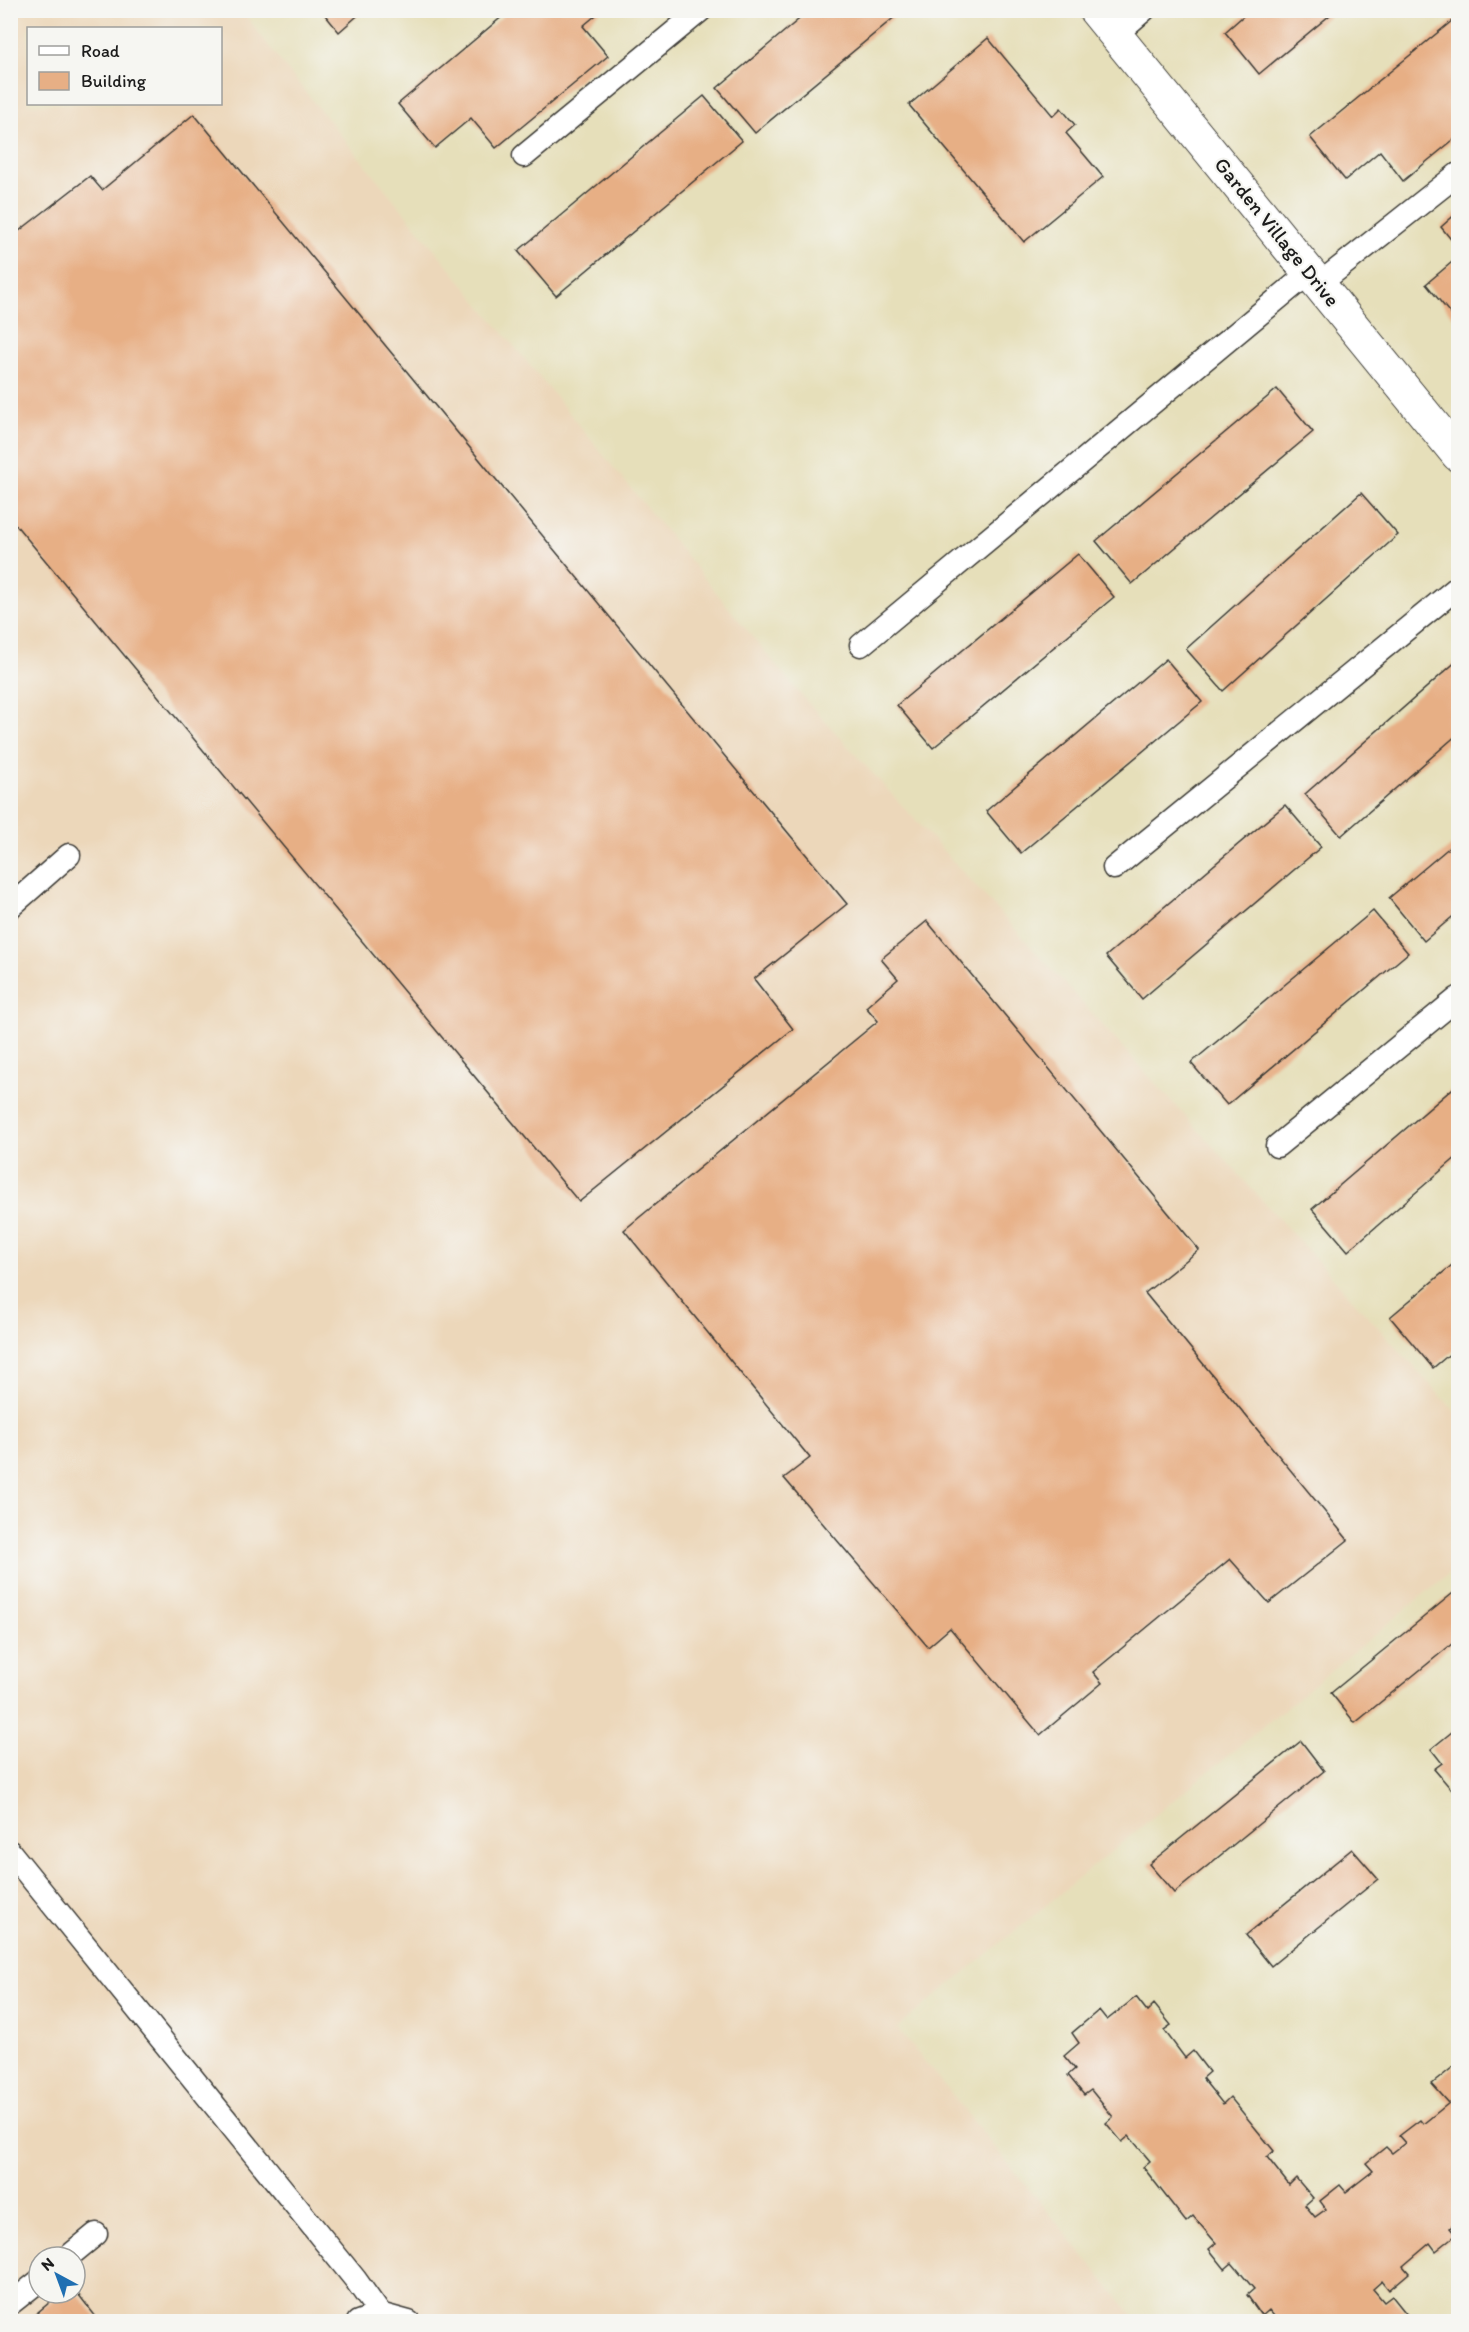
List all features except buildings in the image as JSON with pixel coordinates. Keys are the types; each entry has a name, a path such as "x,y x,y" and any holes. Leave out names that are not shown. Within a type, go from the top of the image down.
{"street":[{"name":"Garden Village Drive","path":"1105,23 1458,454"}],"lane":[{"path":"524,156 701,10"},
{"path":"1105,23 1144,10"},
{"path":"861,645 1314,278 1458,174"},
{"path":"1114,868 1458,587"},
{"path":"10,907 69,855"},
{"path":"1277,1146 1458,998"},
{"path":"10,1852 355,2279 380,2314"},
{"path":"83,2245 96,2234"},
{"path":"10,2304 27,2291"},
{"path":"358,2322 380,2314 409,2322"}],"shaded area":[{"path":"11,11 242,11 285,67 793,686 1458,1415 1458,1566 897,2028 1137,2321 11,2322"}]}
